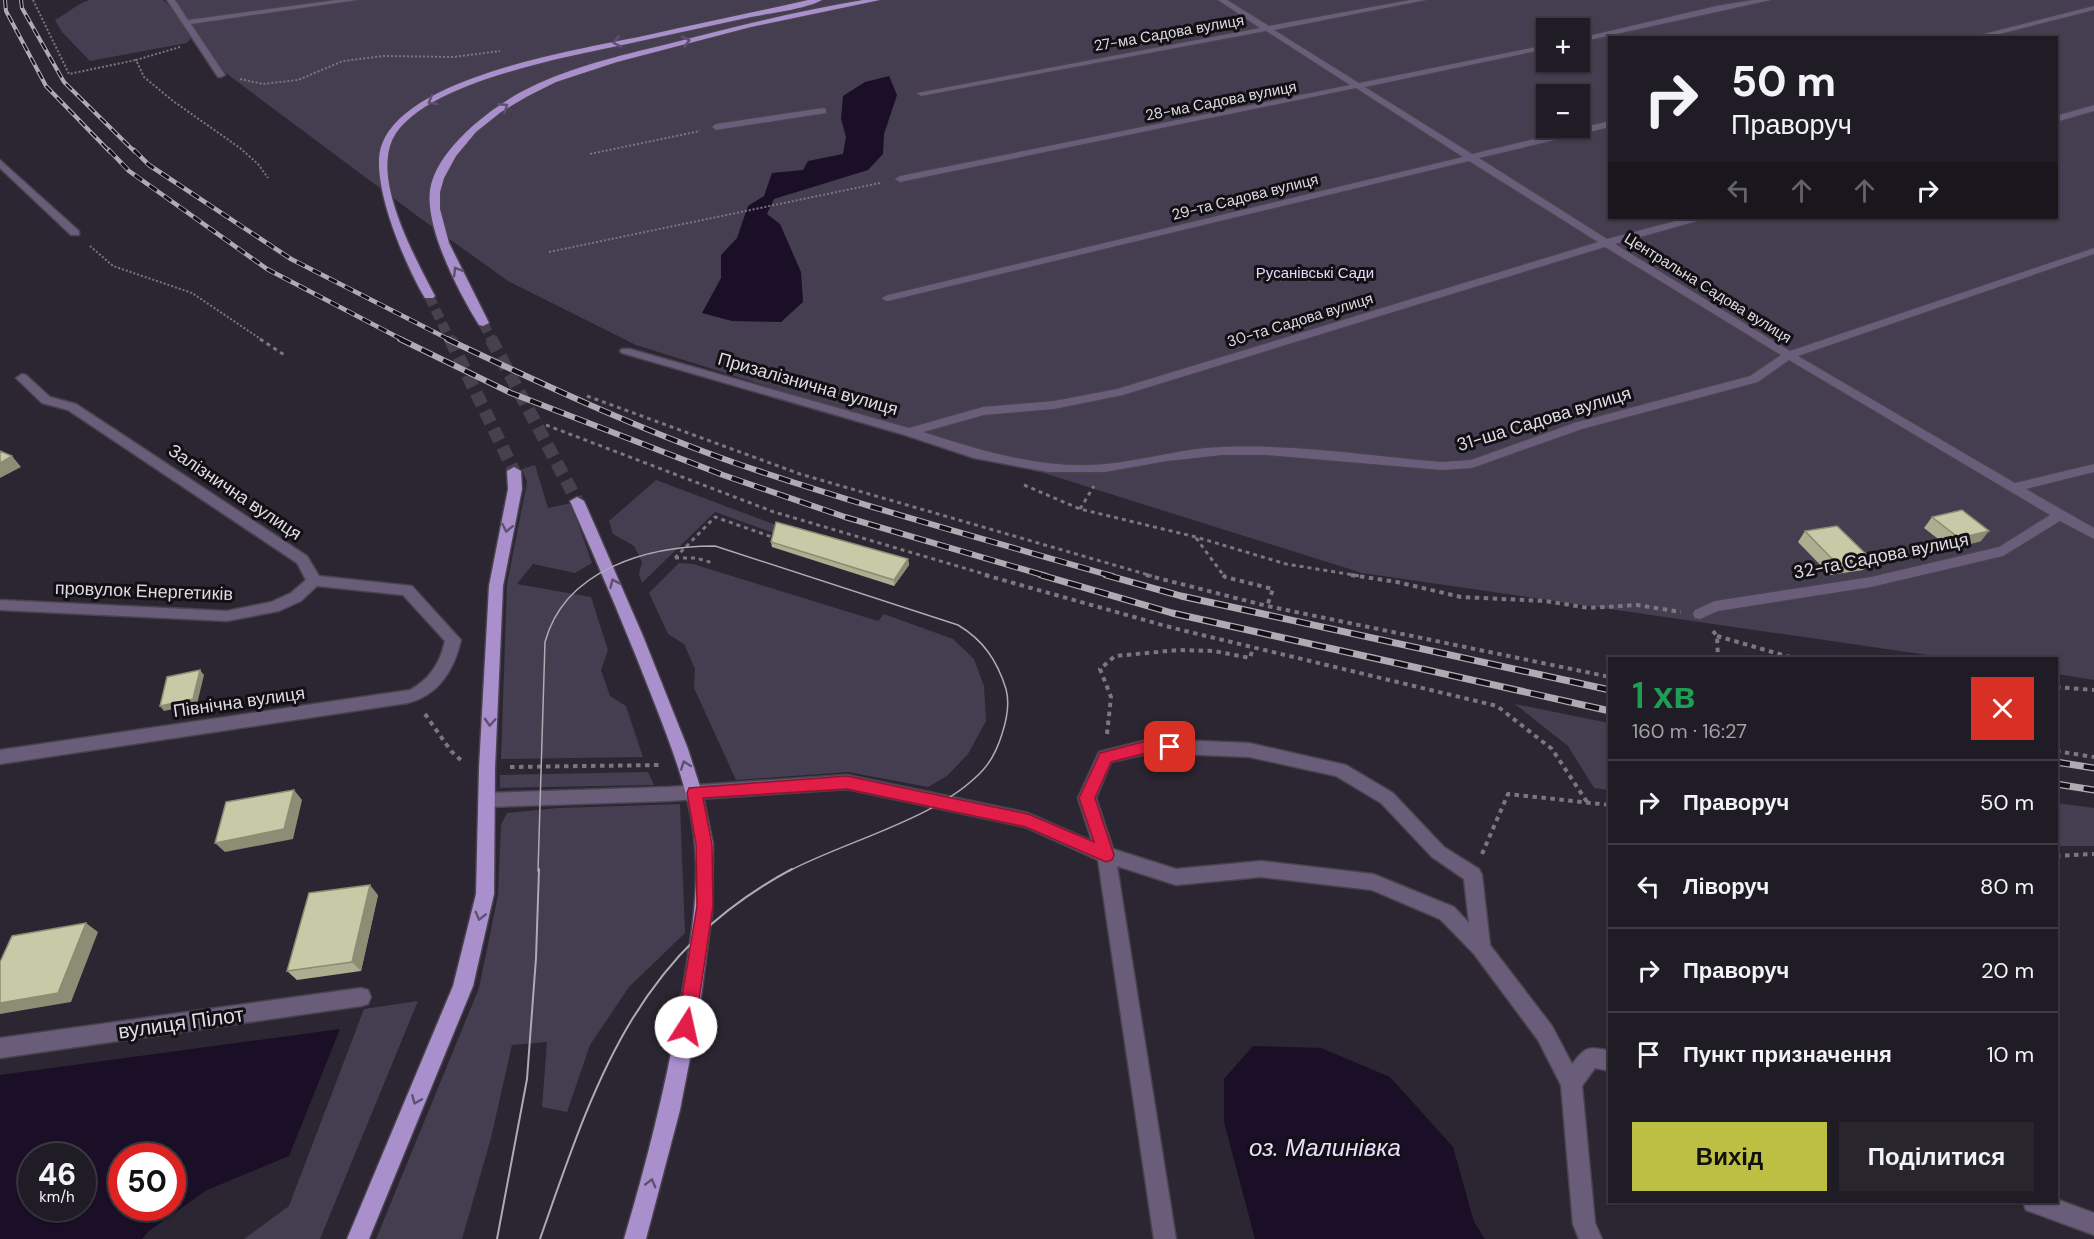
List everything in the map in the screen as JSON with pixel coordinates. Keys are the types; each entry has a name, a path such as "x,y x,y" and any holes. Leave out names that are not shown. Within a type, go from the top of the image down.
{"main road":[{"path":"429,296 389,199 383,176 386,143 400,125 426,104 472,80 521,65 818,0"},
{"path":"483,323 464,282 453,265 438,224 435,190 446,165 464,139 490,116 520,97 581,69 712,34 876,0"},
{"path":"358,1239 463,986 485,894 487,768 496,586 515,489 514,471"},
{"path":"577,501 622,600 685,765 694,793 704,844 705,906 690,1004 668,1120 635,1239"}],"street":[{"path":"171,0 221,75"},
{"path":"187,22 353,0"},
{"name":"Центральна Садова вулиця","path":"1222,0 1605,243 1945,449 2094,534"},
{"name":"27-ма Садова вулиця","path":"921,93 1422,0"},
{"path":"1590,38 1716,8 1767,0"},
{"path":"1980,36 2094,8"},
{"name":"28-ма Садова вулиця","path":"900,179 1536,49"},
{"path":"2058,118 2094,108"},
{"path":"716,127 823,111"},
{"name":"29-та Садова вулиця","path":"888,298 1608,124"},
{"path":"0,163 75,233"},
{"name":"30-та Садова вулиця","path":"909,432 983,411 1054,405 1119,392 1605,243 1693,219"},
{"name":"31-ша Садова вулиця","path":"979,455 1048,468 1105,468 1167,457 1222,451 1267,451 1442,466 1472,464 1578,426 1754,379 1789,355 2094,251"},
{"name":"Призалізнична вулиця","path":"626,351 909,432 979,455"},
{"name":"Залізнична вулиця","path":"22,378 46,400 72,407 302,560 314,581"},
{"path":"2014,488 2094,468"},
{"name":"32-га Садова вулиця","path":"1700,614 1715,606 1871,582 2003,551 2061,514"},
{"name":"провулок Енергетиків","path":"0,605 227,616 274,607 296,597 314,581"},
{"name":"Північна вулиця","path":"0,757 417,694 438,676 449,660 453,640 407,590 314,581"},
{"path":"1165,1239 1106,855 1087,798 1105,757 1151,746 1249,750 1340,770 1387,798 1438,852 1473,875 1481,948"},
{"path":"488,800 694,793 847,782 1028,820 1106,855 1176,877 1261,869 1373,882 1447,913 1481,948 1545,1033 1571,1083 1584,1224 1591,1239"},
{"name":"вулиця Пілот","path":"0,1048 361,997"},
{"path":"1571,1083 1591,1057 1608,1061"},
{"path":"2037,1203 2094,1224"}],"path":[{"path":"33,0 34,8 69,74 136,60 199,40"},
{"path":"221,75 263,84 298,80 343,61 384,56 453,57 508,50"},
{"path":"136,60 144,77 173,101 240,148 258,164 268,178"},
{"path":"590,154 716,127"},
{"path":"549,252 900,179"},
{"path":"75,233 113,266 192,293 286,356"},
{"path":"587,396 800,474 1177,584 1267,606 1608,677"},
{"path":"546,425 774,512 856,538 1173,628 1497,706 1552,749 1587,802"},
{"path":"1018,483 1080,508 1196,537 1286,564 1397,582 1461,597 1545,601 1589,608 1637,605 1673,612 1700,614"},
{"path":"713,562 696,558 675,558 715,517 776,538"},
{"path":"1196,537 1226,577 1274,589 1267,606"},
{"path":"1718,657 1717,636 1790,657"},
{"path":"1105,757 1111,697 1101,669 1115,656 1179,650 1214,651 1250,658 1253,648"},
{"path":"2058,687 2094,690"},
{"path":"426,716 450,751 462,761 488,800"},
{"path":"2058,751 2094,757"},
{"path":"462,761 487,768 685,765"},
{"path":"1473,875 1508,794 1608,805"},
{"path":"2058,856 2094,854"}],"green space":[{"path":"89,0 163,0 192,37 187,43 90,61 62,32 55,20"},
{"name":"Русанівські Сади","path":"169,0 2094,0 2094,680 2058,674 2058,657 1941,657 1362,573 636,345 508,281 223,71"},
{"path":"535,465 548,508 571,503 592,563 575,573 533,564 517,584 591,597 608,650 601,670 610,696 626,706 643,757 501,759 507,584 527,482 522,469"},
{"path":"656,480 797,533 791,539 715,512 642,583 639,574 642,562 634,546 613,534 609,521"},
{"path":"679,563 693,564 878,621 884,614 953,639 974,659 984,686 986,721 968,754 947,776 928,787 848,772 736,780 694,688 695,669 684,644 668,634 649,593"},
{"path":"1515,704 1608,723 1608,790 1594,788 1568,746"},
{"path":"648,772 654,785 500,788 500,775"},
{"path":"2058,803 2094,808 2094,846 2058,846"},
{"path":"680,804 685,933 629,987 590,1045 567,1112 542,1107 547,1042 512,1045 491,1138 462,1239 376,1239 479,988 498,895 501,825 507,813 557,808"},
{"path":"418,1001 320,1239 244,1239 289,1206 364,1009"}],"water":[{"path":"889,76 897,95 884,134 883,154 868,170 774,199 767,214 780,224 801,272 803,302 781,322 732,321 702,313 721,278 721,255 737,238 748,206 764,196 772,173 803,170 808,161 843,154 846,137 841,119 843,96 865,82"},
{"path":"340,1029 289,1156 207,1190 186,1205 186,1143 108,1143 108,1221 163,1221 142,1239 0,1239 0,1075"},
{"name":"оз. Малинівка","path":"1253,1046 1321,1048 1390,1077 1453,1147 1474,1222 1485,1239 1255,1239 1224,1122 1224,1079"}],"building":[{"path":"0,451 12,456 0,463"},
{"path":"1962,510 1989,531 1959,538 1932,517"},
{"path":"776,522 908,559 894,580 771,542"},
{"path":"1837,526 1871,559 1837,564 1805,531"},
{"path":"200,670 193,699 160,706 167,677"},
{"path":"294,790 284,829 215,843 226,802"},
{"path":"370,885 352,962 287,971 309,893"},
{"path":"86,923 58,993 0,1003 0,962 12,936"}],"tunnel":[{"path":"429,296 450,340"},
{"path":"483,323 492,340"},
{"path":"450,339 514,471"},
{"path":"491,339 577,501"}],"tram line":[{"path":"538,871 545,642 555,617 571,596 590,580 612,567 637,557 663,551 715,546 958,625 982,644 998,669 1006,689 1007,717 997,748 983,770 964,787 917,815 789,871"},
{"path":"497,1239 527,1079 536,958 539,869"},
{"path":"540,1239 580,1127 603,1075 628,1027 658,982 694,940 738,903 792,869"}],"railway":[{"path":"5,0 6,11 46,86 110,152"},
{"path":"21,0 22,8 64,82 135,152"},
{"path":"109,150 129,171 267,269 403,340"},
{"path":"134,150 149,165 291,259 450,340"},
{"path":"400,339 511,393 723,475 845,517 1046,576"},
{"path":"447,339 627,421 738,464 877,508 1112,576"},
{"path":"1041,575 1172,613 1608,711"},
{"path":"1106,575 1181,596 1608,690"},
{"path":"2058,762 2094,768"},
{"path":"2058,784 2094,790"}],"route":[{"path":"686,1027 705,906 704,844 694,793 847,782 1028,820 1106,855 1087,798 1105,757 1151,746 1170,747"}]}
